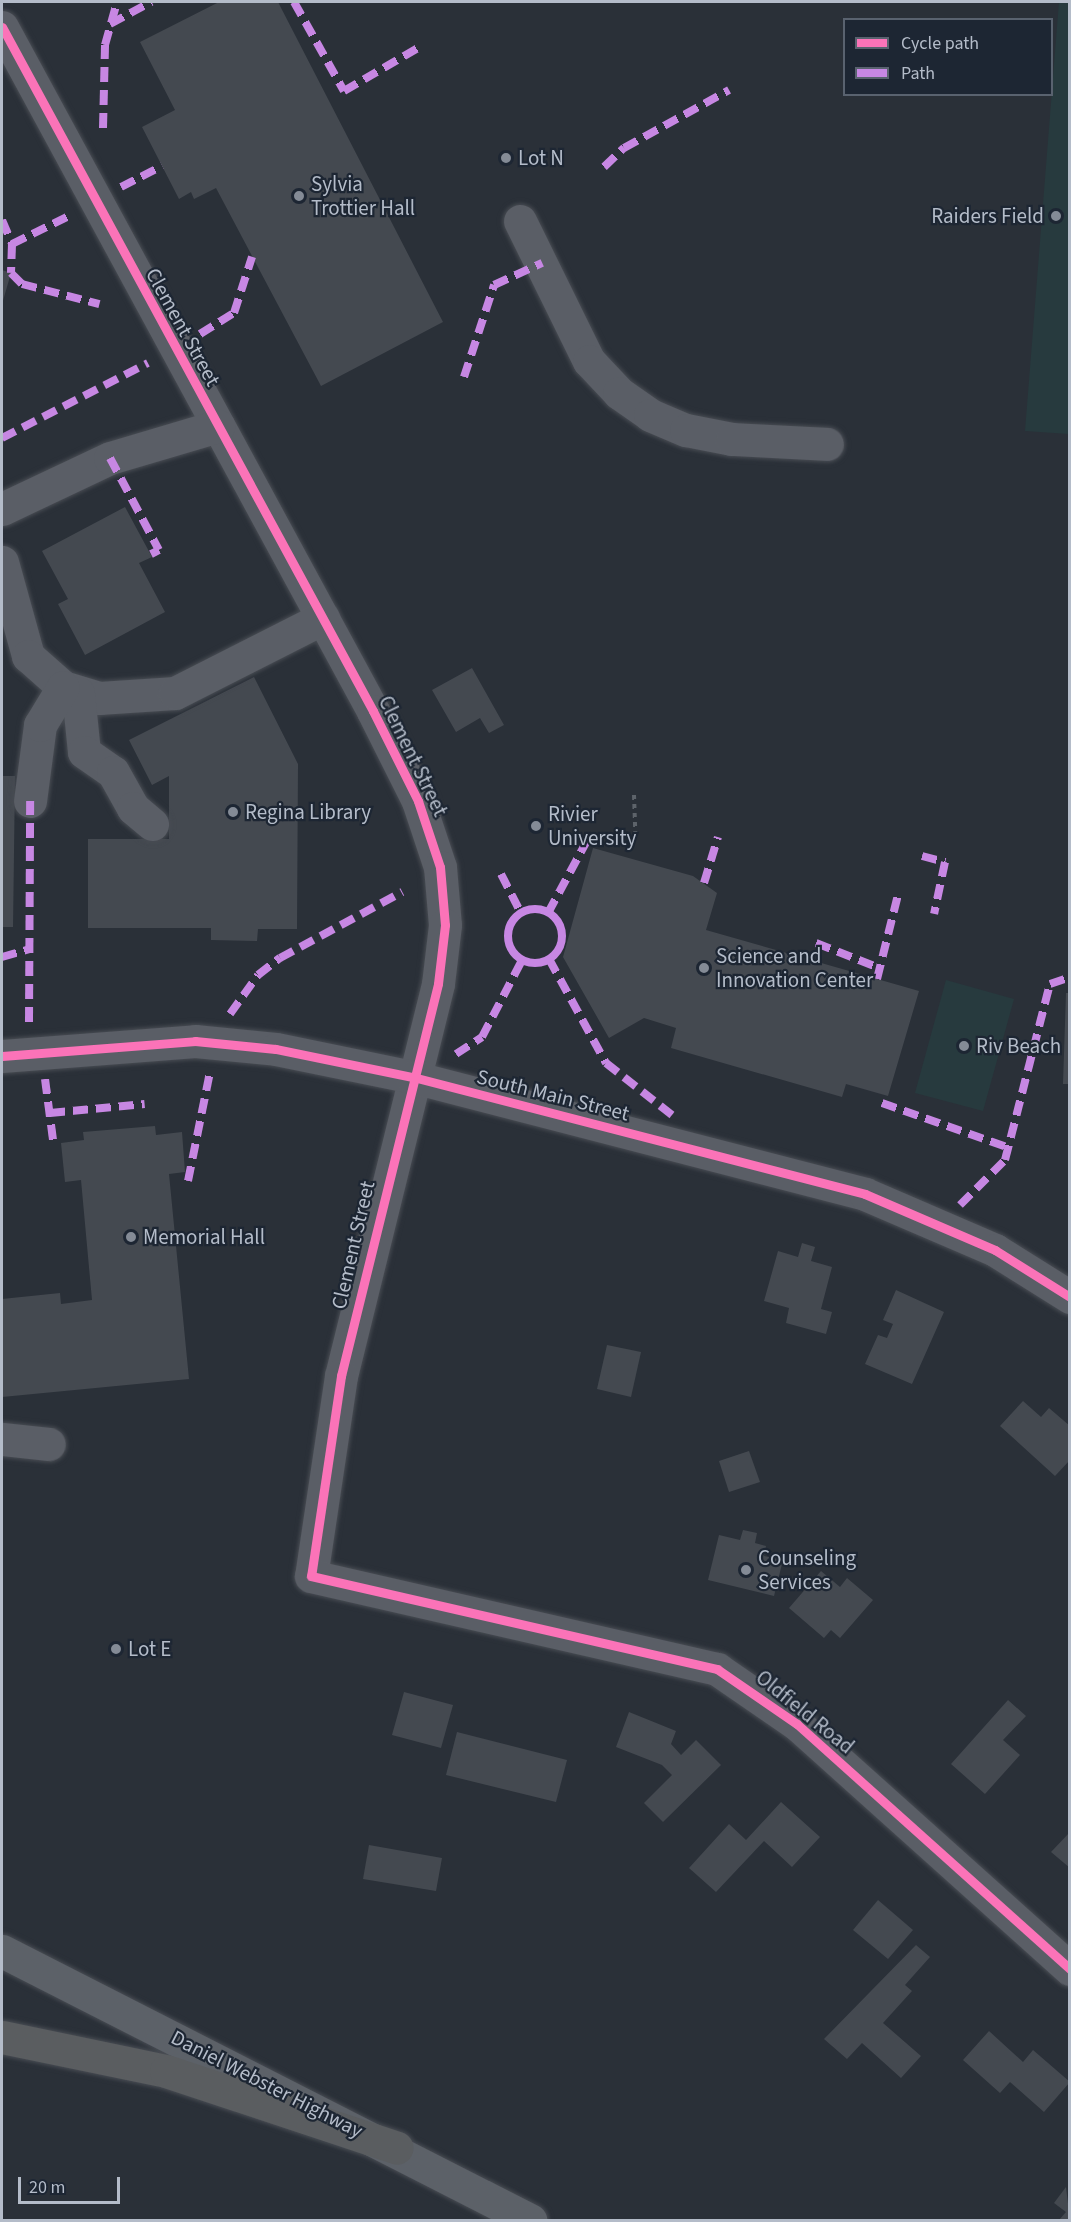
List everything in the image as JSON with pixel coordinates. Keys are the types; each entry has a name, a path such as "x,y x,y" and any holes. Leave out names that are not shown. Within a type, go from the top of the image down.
{"highway":[{"path":"2,2037 177,2074 397,2148"}],"main road":[{"name":"Daniel Webster Highway","path":"2,1951 397,2148 530,2220"}],"street":[{"name":"Clement Street","path":"2,27 323,618 418,801 440,867 443,956 341,1376 311,1576"},
{"path":"520,221 589,362 619,393 650,415 686,430 732,439 827,444"},
{"path":"3,505 110,459 218,426"},
{"path":"2,562 28,656 70,690 99,698 176,693 323,618"},
{"path":"30,801 40,725 70,690"},
{"path":"70,690 84,752 113,772 133,808 152,824"},
{"name":"South Main Street","path":"2,1056 195,1041 276,1049 413,1077 865,1194 995,1250 1070,1297"},
{"path":"2,1438 49,1444"},
{"name":"Oldfield Road","path":"311,1576 717,1669 797,1724 1070,1969"}],"path":[{"path":"634,795 634,832"}],"green space":[{"name":"Raiders Field","path":"1059,2 1070,2 1069,434 1025,431"},
{"name":"Riv Beach","path":"946,980 1014,999 983,1111 915,1093"}],"building":[{"name":"Sylvia Trottier Hall","path":"219,2 278,2 443,322 321,386 216,188 194,199 191,192 179,199 142,127 175,110 140,42"},
{"path":"2,270 11,273 2,304"},
{"path":"125,507 152,557 139,563 165,612 85,655 58,604 68,599 42,551"},
{"path":"472,668 504,725 489,733 480,718 456,732 432,690"},
{"name":"Regina Library","path":"254,677 298,764 297,929 258,929 257,941 211,940 211,928 88,928 88,839 169,839 169,776 152,785 129,740"},
{"path":"2,776 15,776 13,927 2,927"},
{"name":"Science and Innovation Center","path":"593,848 693,876 717,893 706,930 919,991 888,1096 846,1084 842,1097 671,1048 676,1028 644,1018 609,1038 563,957"},
{"path":"1066,993 1070,993 1070,1084 1063,1084"},
{"name":"Memorial Hall","path":"155,1126 156,1135 182,1132 185,1172 169,1174 189,1379 2,1397 2,1299 60,1293 61,1304 92,1300 81,1180 65,1182 61,1143 84,1140 83,1132"},
{"path":"802,1243 815,1247 811,1261 832,1267 821,1309 832,1312 826,1334 786,1323 789,1308 764,1301 778,1251 798,1257"},
{"path":"896,1290 944,1312 912,1384 865,1364 878,1335 887,1338 893,1324 883,1320"},
{"path":"607,1345 641,1352 631,1397 597,1389"},
{"path":"1023,1401 1041,1417 1049,1408 1070,1426 1070,1460 1055,1476 1000,1426"},
{"path":"749,1451 760,1482 729,1492 719,1461"},
{"name":"Counseling Services","path":"743,1530 757,1533 755,1543 766,1546 764,1556 783,1560 774,1596 708,1580 719,1535 740,1540"},
{"path":"821,1571 840,1587 847,1578 873,1600 840,1638 831,1630 824,1638 789,1608"},
{"path":"404,1692 453,1705 441,1748 392,1735"},
{"path":"1008,1700 1026,1716 1003,1740 1020,1755 985,1794 951,1764"},
{"path":"629,1712 676,1731 671,1744 681,1755 696,1740 721,1765 663,1822 644,1803 672,1775 662,1765 616,1747"},
{"path":"457,1732 567,1760 556,1802 446,1775"},
{"path":"781,1802 820,1837 792,1867 764,1841 716,1892 689,1868 729,1824 746,1840"},
{"path":"1070,1832 1070,1868 1051,1852"},
{"path":"369,1845 442,1858 436,1891 363,1879"},
{"path":"878,1900 913,1930 888,1959 853,1930"},
{"path":"916,1945 930,1957 905,1985 912,1991 883,2023 921,2056 901,2078 862,2043 847,2059 824,2039"},
{"path":"989,2031 1023,2062 1033,2050 1070,2082 1044,2112 1010,2082 1000,2093 963,2060"},
{"path":"1066,2187 1070,2220 1059,2220 1066,2212 1054,2203"}],"marked path":[{"path":"103,128 105,45 117,2"},
{"path":"110,24 151,2"},
{"path":"294,2 344,91 418,48"},
{"path":"604,167 624,148 729,90"},
{"path":"121,187 162,166"},
{"path":"12,244 71,215"},
{"path":"2,220 12,244 11,273 22,284 99,304"},
{"path":"200,334 234,313 252,257"},
{"path":"464,377 494,285 542,263"},
{"path":"2,438 148,363"},
{"path":"110,458 159,550 151,554"},
{"path":"29,1022 30,801"},
{"path":"548,913 589,837"},
{"path":"704,883 718,837"},
{"path":"922,856 945,862 934,914"},
{"path":"501,874 521,913"},
{"path":"230,1014 258,975 280,958 402,892"},
{"path":"877,979 898,895"},
{"path":"535,909 545,911 554,917 560,926 562,936 560,946 554,955 545,961 535,963 525,961 516,955 510,946 508,936 510,926 516,917 525,911 535,909"},
{"path":"816,943 879,968"},
{"path":"2,957 30,949"},
{"path":"549,959 606,1063 676,1118"},
{"path":"456,1054 482,1037 522,960"},
{"path":"960,1205 1005,1160 1050,984 1070,977"},
{"path":"188,1181 210,1072"},
{"path":"45,1079 53,1140"},
{"path":"882,1103 1010,1148"},
{"path":"50,1113 145,1104"}],"cycle path":[{"path":"2,27 373,711 418,801 440,867 445,925 438,984 341,1376 311,1576 717,1669 797,1724 1070,1969"},
{"path":"2,1056 195,1041 276,1049 413,1077 865,1194 995,1250 1070,1297"}],"place":[{"name":"Lot N","path":"506,158"},
{"name":"Sylvia Trottier Hall","path":"299,196"},
{"name":"Raiders Field","path":"1056,216"},
{"name":"Regina Library","path":"233,812"},
{"name":"Rivier University","path":"536,826"},
{"name":"Science and Innovation Center","path":"704,968"},
{"name":"Riv Beach","path":"964,1046"},
{"name":"Memorial Hall","path":"131,1237"},
{"name":"Counseling Services","path":"746,1570"},
{"name":"Lot E","path":"116,1649"}]}
